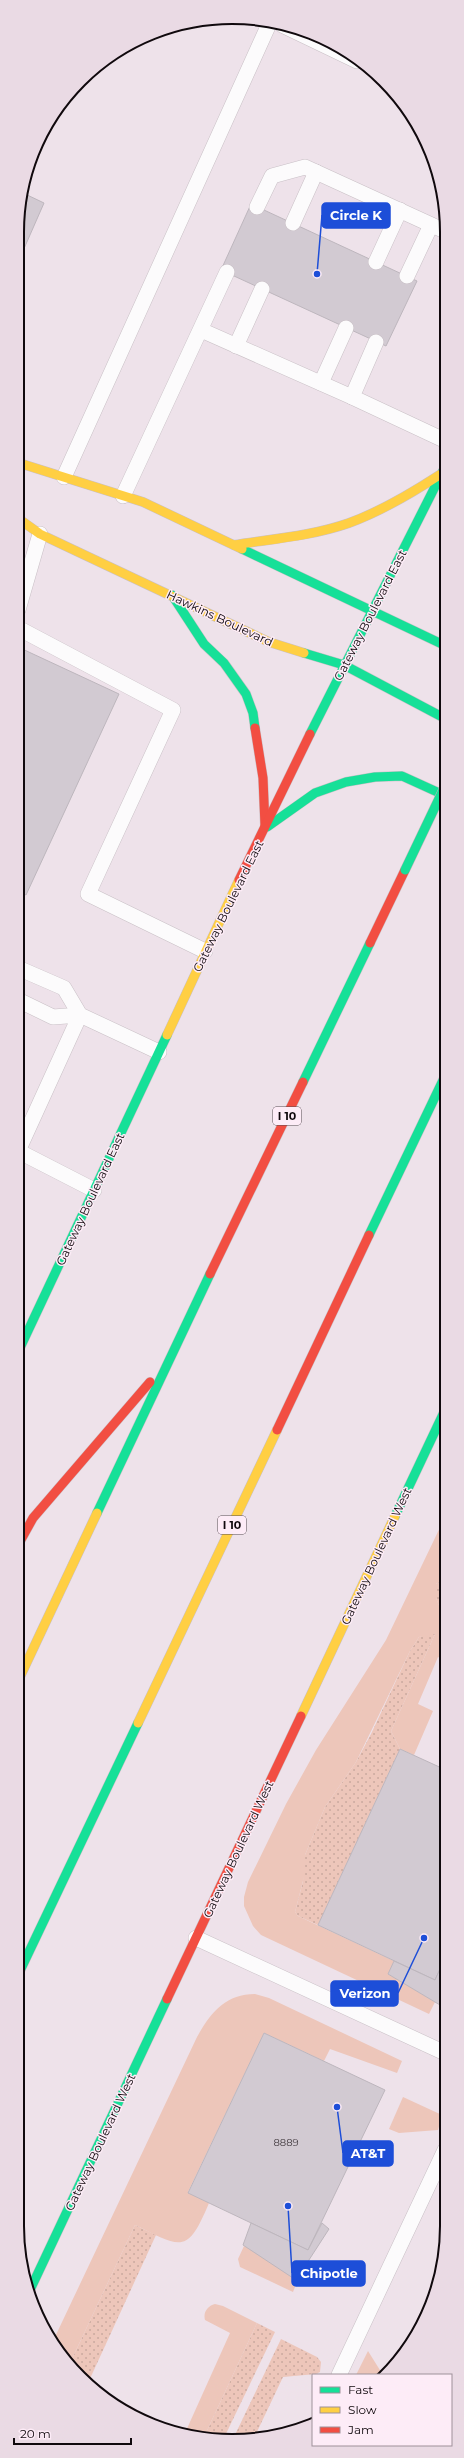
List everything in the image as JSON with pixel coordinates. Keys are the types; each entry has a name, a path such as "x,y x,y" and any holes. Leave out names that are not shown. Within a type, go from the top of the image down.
{"main road":[{"path":"24,465 143,502 440,643"},
{"path":"234,545 319,531 362,518 402,499 440,472"},
{"name":"Gateway Boulevard East","path":"24,1339 160,1052 205,951 344,665 440,477"},
{"name":"Hawkins Boulevard","path":"24,523 40,534 269,642 344,665 440,716"},
{"path":"172,595 204,644 224,663 246,694 253,713 264,778 265,829"},
{"path":"265,829 315,793 346,782 368,778 402,776 440,793"},
{"name":"I 10","path":"24,1670 168,1361 440,797"},
{"name":"I 10","path":"24,1962 440,1087"},
{"path":"24,1533 32,1518 168,1361"},
{"name":"Gateway Boulevard West","path":"32,2285 440,1421"}],"lane":[{"path":"64,477 268,27"},
{"path":"258,207 272,176 305,167 440,229"},
{"path":"293,223 316,172"},
{"path":"376,262 400,210"},
{"path":"407,276 431,225"},
{"path":"123,496 227,272"},
{"path":"236,346 262,289"},
{"path":"321,383 346,328"},
{"path":"200,330 440,437"},
{"path":"352,397 376,342"},
{"path":"24,589 40,534"},
{"path":"24,631 173,710 88,894 205,951"},
{"path":"24,971 64,988 80,1015"},
{"path":"24,1003 54,1017 80,1015 160,1052"},
{"path":"24,1138 80,1015"},
{"path":"24,1154 94,1190"},
{"path":"196,1938 440,2051"},
{"path":"339,2374 440,2161"}],"shaded area":[{"path":"440,1528 440,1581 436,1584 436,1598 440,1608 440,1658 438,1657 418,1704 433,1711 414,1755 400,1749 391,1731 435,1634 419,1637 410,1651 356,1762 325,1807 305,1855 305,1873 295,1912 298,1916 394,1961 388,1974 435,2002 429,2014 261,1935 253,1926 244,1906 244,1897 248,1882 286,1804 316,1750 386,1640"},
{"path":"440,1581 440,1608 436,1598 436,1584"},
{"path":"428,1634 435,1634 391,1731 400,1749 318,1925 298,1916 295,1912 303,1881 305,1855 325,1807 356,1762 371,1734 410,1651 419,1637"},
{"path":"255,1994 269,1998 402,2061 397,2073 330,2049 324,2061 264,2033 188,2192 209,2203 195,2232 188,2239 181,2242 173,2242 135,2225 72,2359 55,2336 197,2037 202,2028 220,2006 236,1997"},
{"path":"403,2097 440,2114 438,2130 399,2133 389,2129"},
{"path":"135,2225 156,2235 90,2378 72,2359"},
{"path":"244,2246 302,2269 293,2292 240,2267 238,2259"},
{"path":"215,2304 223,2306 257,2323 206,2432 187,2429 230,2333 205,2320 206,2310"},
{"path":"257,2323 275,2332 226,2434 206,2432"},
{"path":"281,2339 317,2357 321,2362 320,2372 316,2374 283,2377 257,2432 235,2434"},
{"path":"368,2351 381,2371 378,2374 356,2374"}],"building":[{"path":"27,195 44,203 24,249 24,218"},
{"path":"251,204 417,281 386,346 221,270"},
{"path":"24,650 119,694 26,895 24,894"},
{"path":"400,1749 440,1767 440,1969 435,1980 318,1925"},
{"path":"394,1961 435,1980 440,1969 440,2005 388,1974"},
{"path":"264,2033 385,2090 308,2250 188,2193"},
{"path":"251,2223 308,2250 322,2223 329,2229 296,2280 243,2245"}],"traffic: fast":[{"path":"310,734 440,477"},
{"path":"242,549 440,643"},
{"path":"172,595 204,644 224,663 246,694 253,713 255,728"},
{"path":"304,653 344,665 440,716"},
{"path":"267,827 315,793 346,782 375,777 402,776 440,793"},
{"path":"405,870 440,797"},
{"path":"303,1082 370,943"},
{"path":"24,1339 167,1035"},
{"path":"369,1235 440,1087"},
{"path":"97,1513 210,1274"},
{"path":"395,1516 440,1421"},
{"path":"24,1962 138,1723"},
{"path":"32,2285 167,1999"}],"traffic: slow":[{"path":"24,465 143,502 242,549"},
{"path":"234,545 306,534 349,523 396,501 440,475"},
{"path":"24,523 40,534 269,642 304,653"},
{"path":"167,1035 239,880"},
{"path":"138,1723 277,1430"},
{"path":"24,1668 97,1513"},
{"path":"301,1716 395,1516"}],"traffic: jam":[{"path":"255,728 263,778 265,826"},
{"path":"239,880 310,734"},
{"path":"370,943 405,870"},
{"path":"210,1274 303,1082"},
{"path":"277,1430 369,1235"},
{"path":"24,1534 33,1518 150,1382"},
{"path":"167,1999 301,1716"}],"place":[{"name":"Circle K","path":"317,274"},
{"name":"Verizon","path":"424,1938"},
{"name":"AT&T","path":"337,2107"},
{"name":"Chipotle","path":"288,2206"}]}
